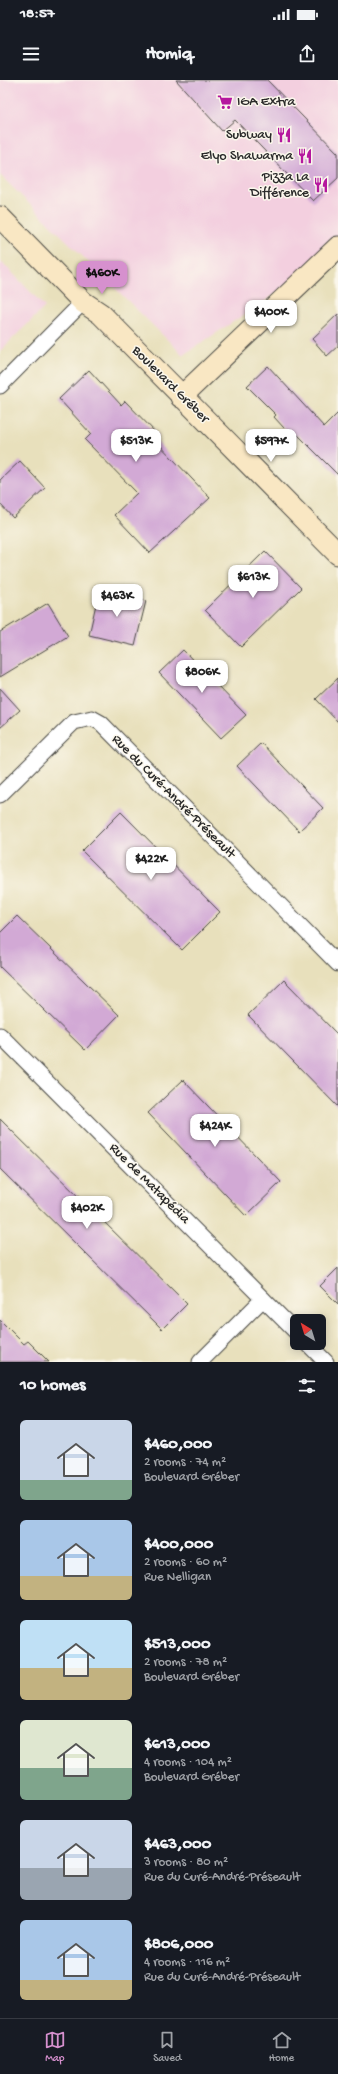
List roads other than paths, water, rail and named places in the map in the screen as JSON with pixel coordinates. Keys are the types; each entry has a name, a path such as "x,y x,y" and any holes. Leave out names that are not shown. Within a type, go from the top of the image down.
{"main road":[{"name":"Boulevard Gréber","path":"0,217 83,302 101,314 181,397 338,554"},
{"path":"181,397 338,247"}],"street":[{"path":"0,386 83,302"},
{"name":"Rue du Curé-André-Préseault","path":"0,795 74,722 92,718 101,723 338,964"},
{"name":"Rue de Matapédia","path":"0,1035 290,1326"},
{"path":"200,1362 263,1299"},
{"path":"314,1350 326,1362"}],"place":[{"name":"IGA Extra","path":"225,102"},
{"name":"Subway","path":"284,135"},
{"name":"Elyo Shawarma","path":"305,156"},
{"name":"Pizza La Différence","path":"321,185"}]}
